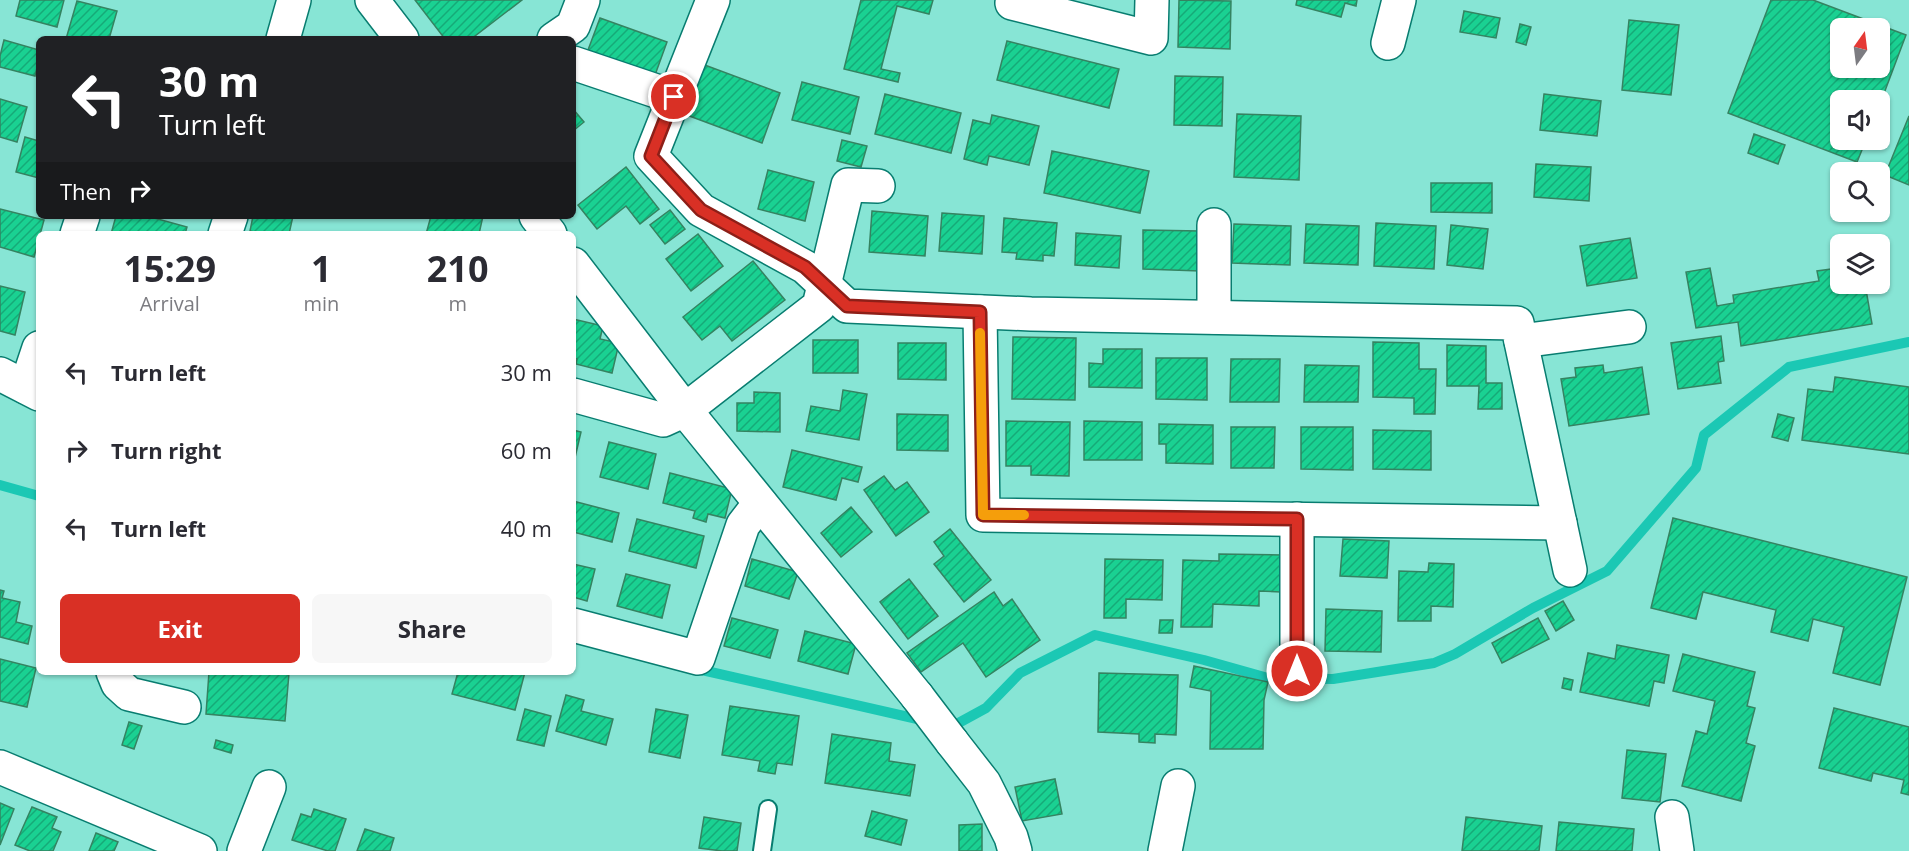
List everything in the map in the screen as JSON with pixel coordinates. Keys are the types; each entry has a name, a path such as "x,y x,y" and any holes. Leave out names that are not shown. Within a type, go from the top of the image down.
{"street":[{"path":"284,36 294,0"},
{"path":"372,0 400,36"},
{"path":"559,36 573,26 583,0"},
{"path":"712,0 651,156 701,210 805,267 847,306 980,312 1517,323 1570,570"},
{"path":"1012,3 1151,38 1152,0"},
{"path":"1388,43 1400,0"},
{"path":"576,64 674,97"},
{"path":"576,396 663,420 685,410 819,306 848,185 878,186"},
{"path":"538,219 548,231"},
{"path":"1214,225 1214,317"},
{"path":"576,268 685,410 917,696 984,783 1011,837 1015,851"},
{"path":"980,312 983,515 1560,523"},
{"path":"1521,341 1629,327"},
{"path":"22,385 36,355"},
{"path":"576,626 698,658 744,525 760,503"},
{"path":"1297,519 1297,671"},
{"path":"114,675 118,684 129,694 184,707"},
{"path":"0,767 200,851"},
{"path":"1166,851 1178,786"},
{"path":"244,851 269,788"},
{"path":"1672,817 1677,851"}],"lane":[{"path":"762,851 768,809"}],"building":[{"path":"20,0 64,0 57,27 16,16"},
{"path":"415,0 522,0 475,36 443,36"},
{"path":"861,0 933,0 929,14 897,6 881,69 900,73 898,82 844,69"},
{"path":"1179,0 1231,1 1230,49 1178,47"},
{"path":"1297,0 1357,0 1356,6 1345,3 1341,17 1296,5"},
{"path":"1771,0 1813,0 1861,18 1830,18 1830,78 1890,78 1885,90 1830,90 1830,150 1862,150 1857,162 1728,113"},
{"path":"77,1 117,11 110,36 67,36"},
{"path":"1464,11 1500,18 1496,38 1460,32"},
{"path":"600,18 667,42 655,75 588,50"},
{"path":"1629,20 1679,25 1671,95 1622,90"},
{"path":"1520,24 1531,27 1526,45 1516,42"},
{"path":"1890,29 1906,35 1890,77"},
{"path":"4,40 36,49 35,76 0,67"},
{"path":"1007,41 1119,69 1109,108 997,80"},
{"path":"702,64 780,93 762,143 684,114"},
{"path":"1175,76 1223,77 1222,126 1174,125"},
{"path":"802,82 859,97 850,134 792,120"},
{"path":"885,94 961,113 951,153 875,134"},
{"path":"1544,94 1601,101 1597,136 1540,130"},
{"path":"0,99 27,107 17,142 0,137"},
{"path":"576,113 584,122 576,129"},
{"path":"1237,114 1301,116 1299,180 1234,177"},
{"path":"992,115 1039,126 1029,165 989,156 987,165 964,159 973,120 990,124"},
{"path":"1909,116 1909,185 1890,177 1890,163"},
{"path":"1754,134 1785,145 1778,164 1748,153"},
{"path":"25,137 36,140 36,177 16,172"},
{"path":"842,140 867,146 861,167 837,161"},
{"path":"1052,151 1149,171 1140,213 1044,193"},
{"path":"1536,164 1591,167 1589,201 1534,197"},
{"path":"626,167 659,209 640,224 626,206 597,229 578,205"},
{"path":"768,170 814,182 805,221 758,209"},
{"path":"1431,183 1492,183 1492,213 1431,212"},
{"path":"0,209 44,220 41,231 36,231 34,257 0,247"},
{"path":"670,210 685,229 665,244 650,225"},
{"path":"872,211 928,216 925,256 869,252"},
{"path":"942,213 984,216 982,254 939,251"},
{"path":"1004,218 1057,223 1054,256 1043,255 1043,261 1016,259 1017,253 1002,252"},
{"path":"115,219 158,219 187,227 186,231 112,231"},
{"path":"252,219 292,219 290,231 250,231"},
{"path":"430,219 482,219 480,231 427,231"},
{"path":"1376,223 1436,226 1434,269 1374,266"},
{"path":"1234,224 1291,226 1290,265 1232,263"},
{"path":"1306,224 1359,226 1358,265 1304,263"},
{"path":"1451,225 1488,229 1483,269 1447,265"},
{"path":"1143,230 1200,231 1200,271 1143,269"},
{"path":"1076,233 1121,236 1119,268 1075,265"},
{"path":"698,234 723,266 691,291 666,259"},
{"path":"1630,238 1637,278 1587,286 1580,246"},
{"path":"753,261 785,300 732,341 720,326 702,340 683,317"},
{"path":"1710,268 1717,306 1734,303 1733,295 1819,281 1817,271 1830,269 1830,294 1867,294 1872,324 1741,346 1738,322 1696,328 1686,272"},
{"path":"0,286 25,292 15,335 0,331"},
{"path":"576,320 603,326 600,339 619,343 612,373 576,364"},
{"path":"1721,336 1724,361 1718,362 1721,383 1678,389 1671,343"},
{"path":"1013,337 1076,338 1075,400 1012,399"},
{"path":"813,340 858,340 858,373 813,373"},
{"path":"1373,342 1419,343 1419,369 1436,369 1435,414 1414,414 1414,398 1373,397"},
{"path":"898,343 946,343 946,380 898,379"},
{"path":"1447,345 1486,346 1486,383 1502,383 1502,409 1478,409 1479,386 1447,386"},
{"path":"1103,349 1142,349 1142,388 1089,387 1089,363 1103,364"},
{"path":"1156,358 1207,358 1207,400 1156,399"},
{"path":"1231,359 1280,359 1279,402 1230,402"},
{"path":"1305,365 1359,366 1358,402 1304,402"},
{"path":"1603,365 1604,373 1642,367 1649,414 1569,426 1561,379 1576,377 1575,368"},
{"path":"1835,377 1909,387 1909,454 1802,440 1808,389 1833,392"},
{"path":"843,390 867,394 859,440 806,431 811,406 840,411"},
{"path":"754,392 780,393 780,432 737,431 737,403 754,403"},
{"path":"897,414 948,415 948,451 897,450"},
{"path":"1778,414 1794,418 1788,441 1772,437"},
{"path":"1006,421 1070,422 1069,476 1031,475 1031,466 1006,466"},
{"path":"1084,421 1142,422 1142,460 1084,460"},
{"path":"1159,424 1213,425 1213,464 1166,463 1166,444 1159,444"},
{"path":"1231,427 1275,427 1274,468 1231,468"},
{"path":"1301,427 1353,427 1353,470 1301,469"},
{"path":"1373,430 1431,431 1431,470 1373,469"},
{"path":"576,431 581,432 576,453"},
{"path":"609,442 656,454 648,489 600,477"},
{"path":"792,450 862,467 858,482 842,478 836,500 783,487"},
{"path":"670,473 732,489 725,518 708,514 706,522 693,518 695,511 663,503"},
{"path":"884,476 895,490 907,482 929,512 896,536 864,490"},
{"path":"576,502 619,513 612,542 576,533"},
{"path":"851,507 872,532 841,557 821,533"},
{"path":"1673,518 1907,577 1880,685 1833,673 1844,627 1813,619 1808,641 1771,632 1776,610 1703,592 1696,619 1651,608"},
{"path":"637,519 704,536 696,568 629,551"},
{"path":"950,529 991,580 964,602 934,564 944,556 934,542"},
{"path":"1343,539 1389,541 1387,578 1340,576"},
{"path":"1219,554 1281,555 1281,592 1259,591 1259,606 1213,604 1212,627 1181,627 1183,560 1219,561"},
{"path":"752,559 798,572 789,599 745,586"},
{"path":"1105,559 1163,560 1162,600 1126,599 1126,618 1104,618"},
{"path":"1429,563 1454,564 1453,607 1431,606 1431,621 1398,621 1399,571 1428,572"},
{"path":"576,565 595,569 587,601 576,598"},
{"path":"626,574 670,585 662,618 617,606"},
{"path":"909,579 938,616 908,639 880,602"},
{"path":"0,590 4,591 2,598 20,602 16,622 32,626 28,644 0,637"},
{"path":"994,592 1003,606 1012,599 1040,640 986,677 963,643 921,672 907,653"},
{"path":"1563,601 1574,620 1556,631 1545,611"},
{"path":"1326,609 1382,611 1381,652 1325,651"},
{"path":"732,618 778,630 770,658 724,646"},
{"path":"1538,618 1549,639 1502,663 1492,643"},
{"path":"1160,620 1173,620 1172,633 1159,633"},
{"path":"805,631 856,644 848,674 798,661"},
{"path":"1617,645 1669,655 1664,683 1654,681 1649,706 1580,692 1588,653 1615,659"},
{"path":"1683,654 1755,672 1747,706 1755,708 1746,743 1755,746 1741,801 1682,786 1696,731 1707,734 1715,701 1673,691"},
{"path":"0,659 36,668 27,707 0,701"},
{"path":"1194,666 1268,682 1264,700 1263,749 1210,749 1211,691 1190,687"},
{"path":"1099,673 1178,675 1176,735 1155,734 1155,743 1139,742 1139,734 1098,732"},
{"path":"209,675 289,675 285,721 206,714"},
{"path":"457,675 524,675 515,710 452,694"},
{"path":"1564,678 1573,680 1571,690 1562,688"},
{"path":"566,695 584,700 581,711 613,719 606,745 556,731"},
{"path":"730,706 799,716 792,765 777,763 775,774 758,771 760,761 722,755"},
{"path":"1834,708 1909,727 1909,795 1901,793 1904,780 1873,773 1871,781 1819,768"},
{"path":"525,709 551,716 544,746 517,740"},
{"path":"656,709 688,715 680,758 649,752"},
{"path":"129,722 142,726 134,749 122,745"},
{"path":"832,734 891,743 889,761 915,765 910,796 825,783"},
{"path":"216,740 233,745 231,753 214,748"},
{"path":"1627,750 1666,754 1660,802 1622,798"},
{"path":"1055,779 1062,814 1022,821 1015,787"},
{"path":"0,803 14,809 0,845"},
{"path":"32,807 57,817 52,828 61,832 53,851 30,851 15,845"},
{"path":"314,809 346,819 335,851 292,840 301,814 311,817"},
{"path":"872,811 907,820 901,845 865,836"},
{"path":"704,817 741,823 737,851 699,848"},
{"path":"1466,817 1542,826 1539,851 1462,851"},
{"path":"1559,822 1634,829 1632,851 1556,851"},
{"path":"982,824 982,851 959,851 959,825"},
{"path":"365,829 394,838 390,851 357,851"},
{"path":"96,833 118,842 114,851 89,851"}],"waterway":[{"path":"948,725 953,726 986,708 1020,673 1095,635 1204,660 1268,678 1333,679 1434,663 1455,654 1533,608 1607,571 1696,468 1704,435 1789,367 1909,342"},
{"path":"0,485 36,495"},
{"path":"693,668 926,721"}],"slow traffic":[{"path":"980,333 983,515 1024,515"}],"route":[{"path":"674,97 651,156 701,210 805,267 847,306 980,312 983,515 1297,519 1297,671"}]}
